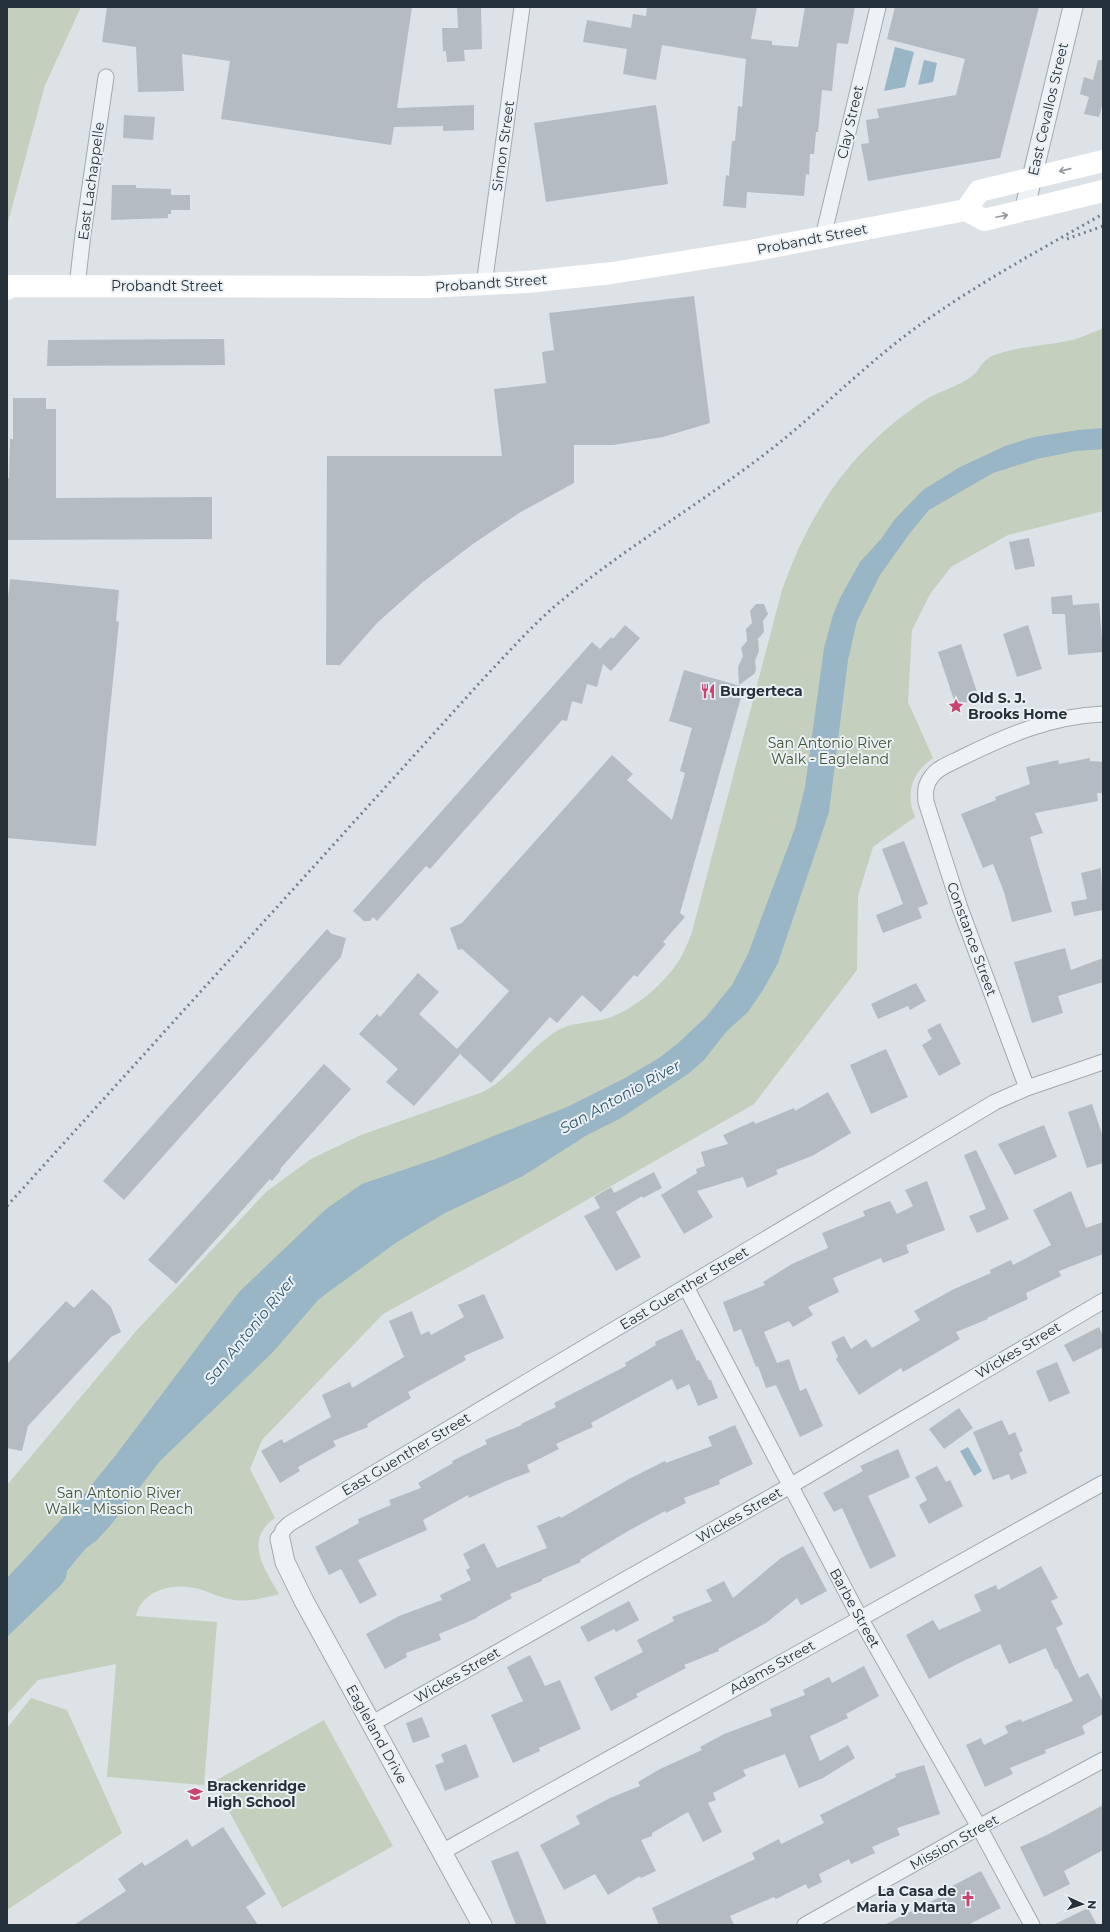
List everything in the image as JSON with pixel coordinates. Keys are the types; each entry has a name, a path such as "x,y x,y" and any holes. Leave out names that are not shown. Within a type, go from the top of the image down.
{"main road":[{"path":"1103,161 979,191 966,210 984,220 1103,191"},
{"name":"Probandt Street","path":"8,286 426,287 484,285 612,273 750,251 966,210"}],"street":[{"name":"Simon Street","path":"484,285 522,7"},
{"name":"Clay Street","path":"823,237 878,7"},
{"name":"East Cevallos Street","path":"1024,211 1072,7"},
{"name":"East Lachappelle","path":"77,286 83,234 106,77"},
{"name":"Constance Street","path":"1027,1088 960,908 926,802 925,787 933,774 1002,738 1033,726 1064,719 1103,714"},
{"name":"East Guenther Street","path":"280,1539 283,1530 289,1524 995,1102 1027,1088 1103,1062"},
{"name":"Barbe Street","path":"686,1288 860,1618 979,1827 1032,1925"},
{"name":"Wickes Street","path":"371,1724 790,1486 1103,1301"},
{"name":"Adams Street","path":"442,1852 1103,1483"},
{"name":"Eagleland Drive","path":"280,1539 288,1568 371,1724 482,1925"},
{"name":"Mission Street","path":"805,1925 979,1827 1103,1760"}],"green space":[{"path":"7,7 81,7 45,85 7,226"},
{"name":"San Antonio River Walk - Eagleland","path":"1103,329 1103,511 1008,535 951,567 930,594 912,630 908,702 933,758 920,770 912,784 911,800 915,817 873,847 858,896 857,970 754,1104 505,1247 383,1314 262,1440 250,1469 275,1518 265,1527 260,1536 259,1545 263,1565 279,1594 256,1599 240,1600 225,1598 190,1587 170,1587 152,1594 145,1599 139,1607 136,1616 217,1622 204,1785 107,1777 116,1664 38,1680 7,1714 7,1485 137,1330 266,1192 311,1159 361,1135 483,1092 502,1079 537,1046 555,1032 567,1026 601,1020 617,1014 647,996 665,979 680,959 692,932 782,590 793,561 820,507 855,460 876,439 899,419 925,400 960,384 971,377 988,358 1011,350 1076,339"},
{"path":"31,1698 67,1710 122,1833 7,1910 7,1728"},
{"path":"324,1720 393,1846 282,1908 213,1782"}],"water":[{"path":"895,47 914,52 905,87 884,91"},
{"path":"924,60 937,63 933,82 918,85"},
{"name":"San Antonio River","path":"1103,428 1103,449 1076,451 1037,459 993,473 929,510 910,533 880,575 857,621 848,660 829,812 778,963 763,990 748,1012 727,1031 704,1060 688,1074 621,1118 587,1135 523,1176 445,1213 397,1242 319,1299 273,1352 160,1461 110,1526 96,1541 86,1548 67,1571 66,1578 61,1585 7,1637 7,1578 81,1498 115,1456 239,1292 326,1209 362,1184 441,1157 567,1107 625,1078 659,1058 677,1044 706,1017 732,985 748,954 795,828 805,787 824,648 833,615 840,598 860,562 881,539 895,519 923,490 960,467 1005,446 1034,437 1078,430"},
{"path":"968,1447 982,1471 974,1476 960,1451"}],"building":[{"path":"107,7 412,7 397,108 474,105 474,130 443,131 443,126 394,127 391,145 221,119 230,61 182,54 184,91 138,92 136,47 102,42"},
{"path":"457,7 481,7 482,49 464,50 465,61 447,62 446,51 443,51 442,28 458,28"},
{"path":"647,7 757,7 751,39 772,41 772,45 798,47 805,7 855,7 848,44 837,43 832,91 822,90 818,132 816,132 814,154 810,154 809,175 806,174 804,196 747,192 746,208 723,206 726,175 729,176 732,141 735,141 738,106 742,107 746,59 662,45 656,80 623,74 627,49 583,42 587,20 631,28 633,14 646,16"},
{"path":"895,7 1039,7 1000,158 868,181 861,144 869,143 866,120 879,118 877,109 956,95 965,59 887,39"},
{"path":"1098,60 1103,60 1103,102 1099,117 1084,114 1089,97 1080,94 1084,77 1093,80"},
{"path":"656,105 668,184 546,202 534,123"},
{"path":"124,115 155,117 153,140 123,138"},
{"path":"112,185 136,185 136,188 171,189 171,195 190,195 190,210 171,210 171,214 168,214 168,218 111,220"},
{"path":"694,296 710,423 663,437 613,445 574,445 574,483 519,513 473,544 423,582 377,623 340,665 326,665 327,456 502,456 494,389 546,383 542,352 554,350 549,313"},
{"path":"224,339 225,365 47,366 48,340"},
{"path":"13,398 46,398 46,409 56,409 56,498 212,497 212,539 7,540 7,478 9,478 10,439 13,439"},
{"path":"1029,538 1035,566 1015,570 1009,542"},
{"path":"10,579 119,590 116,621 119,622 96,846 7,838 7,607"},
{"path":"1072,595 1073,605 1099,603 1103,652 1068,655 1065,614 1052,614 1051,597"},
{"path":"756,604 764,604 768,614 763,621 764,632 758,639 759,651 755,661 756,670 754,674 739,685 738,667 743,656 741,648 747,641 746,629 752,623 750,611"},
{"path":"625,625 640,638 611,671 603,664 597,687 587,684 582,704 572,701 567,721 562,720 430,869 426,866 377,921 373,917 370,921 364,921 353,911 592,642 600,649 611,637 613,639"},
{"path":"1028,625 1042,669 1017,677 1003,634"},
{"path":"961,644 979,698 956,706 938,652"},
{"path":"684,670 744,687 680,913 685,917 663,942 666,944 637,977 634,975 601,1012 582,995 557,1023 550,1017 491,1083 460,1054 414,1106 386,1082 398,1069 359,1034 377,1014 380,1017 418,973 439,992 419,1014 457,1049 509,991 462,949 458,950 450,928 462,923 612,755 633,774 627,780 672,820 685,773 680,771 692,728 669,721"},
{"path":"1090,758 1090,761 1103,762 1103,793 1097,793 1098,801 1035,813 1043,833 1030,837 1052,912 1012,922 1004,892 993,864 983,868 961,814 996,800 995,797 1030,784 1026,767 1058,760 1059,764"},
{"path":"904,841 928,904 918,908 922,918 883,933 876,915 903,904 882,849"},
{"path":"1101,868 1103,910 1074,916 1071,902 1087,899 1081,873"},
{"path":"327,929 332,934 346,938 341,957 124,1200 103,1181"},
{"path":"1065,948 1071,970 1103,958 1103,982 1058,996 1063,1013 1032,1023 1014,962"},
{"path":"916,983 926,1001 910,1010 908,1006 878,1019 871,1004"},
{"path":"940,1023 961,1064 939,1076 922,1045 932,1039 927,1030"},
{"path":"886,1049 908,1097 871,1114 850,1065"},
{"path":"324,1064 351,1089 280,1169 281,1170 272,1181 270,1179 176,1284 148,1260"},
{"path":"828,1092 851,1133 812,1156 776,1170 778,1174 747,1188 743,1177 697,1191 713,1217 684,1234 661,1195 697,1173 696,1169 705,1166 701,1152 728,1144 723,1135 754,1121 755,1124 794,1108 795,1111"},
{"path":"1092,1104 1103,1137 1103,1163 1087,1168 1068,1112"},
{"path":"1044,1125 1057,1157 1015,1175 998,1144"},
{"path":"976,1150 1009,1219 977,1233 969,1216 986,1209 964,1155"},
{"path":"654,1172 662,1188 643,1198 642,1196 616,1212 641,1257 616,1271 584,1216 600,1208 594,1197 611,1187 614,1193"},
{"path":"927,1181 945,1230 906,1245 909,1253 883,1263 881,1258 833,1278 839,1292 808,1307 813,1315 793,1327 789,1321 764,1332 777,1363 789,1359 800,1391 806,1388 823,1426 800,1437 776,1385 766,1388 758,1366 756,1367 741,1329 734,1332 723,1302 765,1285 763,1282 792,1264 828,1248 822,1233 865,1216 863,1211 890,1201 897,1214 913,1206 905,1190"},
{"path":"1071,1191 1086,1228 1103,1222 1103,1254 1059,1271 1061,1276 1026,1293 1028,1299 987,1318 988,1319 956,1332 960,1339 903,1372 901,1368 859,1395 836,1359 838,1357 831,1342 844,1336 851,1349 866,1339 872,1348 920,1320 914,1311 954,1289 991,1273 990,1270 1011,1260 1013,1265 1051,1245 1033,1210"},
{"path":"92,1289 111,1307 121,1332 111,1337 28,1426 22,1451 7,1448 7,1364 66,1301 74,1308"},
{"path":"484,1294 504,1338 464,1356 466,1360 408,1392 411,1398 367,1424 368,1427 333,1441 336,1446 298,1467 300,1471 280,1483 261,1451 282,1439 284,1443 331,1417 322,1395 350,1382 352,1388 404,1357 389,1321 412,1311 421,1335 429,1331 431,1335 464,1317 458,1305"},
{"path":"1099,1327 1103,1336 1103,1347 1073,1362 1064,1345"},
{"path":"682,1329 697,1361 699,1360 709,1380 711,1380 718,1398 698,1406 689,1384 677,1390 672,1379 591,1423 593,1427 556,1444 559,1449 527,1465 530,1472 469,1498 468,1495 423,1520 427,1530 358,1560 377,1595 360,1604 341,1569 329,1575 315,1547 359,1523 358,1519 391,1505 389,1500 421,1488 418,1483 453,1463 452,1461 487,1444 485,1440 522,1425 521,1424 556,1407 554,1403 626,1366 625,1363 656,1345 655,1342"},
{"path":"1057,1362 1070,1393 1049,1402 1036,1371"},
{"path":"959,1408 973,1428 944,1449 929,1429"},
{"path":"1002,1420 1009,1435 1015,1432 1023,1451 1019,1453 1027,1473 1011,1480 1009,1474 993,1480 973,1432"},
{"path":"735,1425 753,1464 719,1480 720,1484 684,1498 686,1503 666,1513 665,1511 628,1531 580,1560 581,1562 542,1579 542,1581 510,1594 512,1598 477,1618 439,1634 441,1640 406,1653 407,1657 385,1669 366,1634 399,1616 442,1600 440,1595 471,1580 466,1570 470,1568 463,1554 484,1543 497,1568 547,1548 537,1526 560,1516 561,1518 629,1479 665,1461 666,1463 712,1446 708,1437"},
{"path":"898,1449 910,1477 868,1496 896,1556 870,1569 842,1508 834,1512 823,1493 863,1471 860,1466"},
{"path":"937,1466 946,1482 950,1480 963,1506 929,1524 919,1505 927,1500 915,1477"},
{"path":"803,1546 827,1591 801,1605 797,1598 766,1623 718,1649 719,1651 684,1665 686,1668 636,1694 638,1697 611,1711 594,1677 643,1652 637,1640 674,1621 672,1617 712,1601 706,1590 724,1581 733,1598 781,1558"},
{"path":"1041,1566 1058,1598 1051,1601 1063,1624 1056,1628 1079,1678 1088,1673 1103,1702 1103,1714 1082,1726 1085,1734 1045,1750 1046,1753 1010,1768 1013,1774 985,1787 966,1745 981,1738 984,1745 1008,1733 1005,1726 1021,1719 1022,1722 1073,1701 1057,1669 1055,1669 1046,1648 1009,1664 1000,1644 929,1679 906,1635 933,1620 939,1630 981,1611 974,1595 996,1585 998,1590"},
{"path":"629,1601 639,1620 616,1632 614,1629 588,1642 580,1627"},
{"path":"530,1655 545,1686 560,1680 581,1729 539,1748 540,1751 513,1763 491,1715 523,1701 507,1667"},
{"path":"864,1666 879,1696 846,1714 848,1718 810,1736 820,1761 848,1745 855,1758 823,1778 799,1788 785,1754 743,1770 746,1776 713,1793 716,1800 708,1803 722,1832 703,1842 688,1812 652,1833 652,1836 641,1840 656,1871 641,1878 640,1876 608,1895 595,1874 564,1890 540,1845 580,1824 576,1816 610,1798 640,1786 638,1782 660,1769 702,1750 700,1747 724,1734 772,1716 770,1709 805,1695 803,1690 829,1677 832,1683"},
{"path":"422,1717 430,1737 413,1743 406,1723"},
{"path":"466,1744 479,1777 445,1791 435,1765 444,1762 441,1754"},
{"path":"924,1765 940,1814 897,1828 900,1835 872,1847 875,1853 851,1864 849,1859 819,1874 822,1882 808,1889 806,1884 776,1899 774,1897 730,1916 734,1925 659,1925 652,1908 755,1859 752,1853 779,1839 781,1844 824,1823 820,1815 896,1777 895,1774"},
{"path":"1103,1805 1103,1850 1064,1871 1070,1884 1044,1897 1020,1847 1047,1835"},
{"path":"223,1827 266,1894 246,1907 258,1925 74,1925 126,1891 118,1879 142,1862 145,1866 187,1839 192,1847"},
{"path":"518,1851 547,1925 516,1925 491,1861"},
{"path":"981,1871 1001,1908 968,1925 884,1925 952,1891 950,1887"},
{"path":"1088,1908 1097,1925 1053,1925"}],"railway":[{"path":"7,1206 484,678 541,619 585,582 761,457 872,362 910,332 981,285 1103,214"},
{"path":"1067,239 1103,226"}],"place":[{"name":"Burgerteca","path":"708,691"},
{"name":"Old S. J. Brooks Home","path":"956,706"},
{"name":"Brackenridge High School","path":"195,1794"},
{"name":"La Casa de Maria y Marta","path":"968,1899"}],"park label":[{"name":"San Antonio River Walk - Mission Reach","path":"119,1502"}]}
